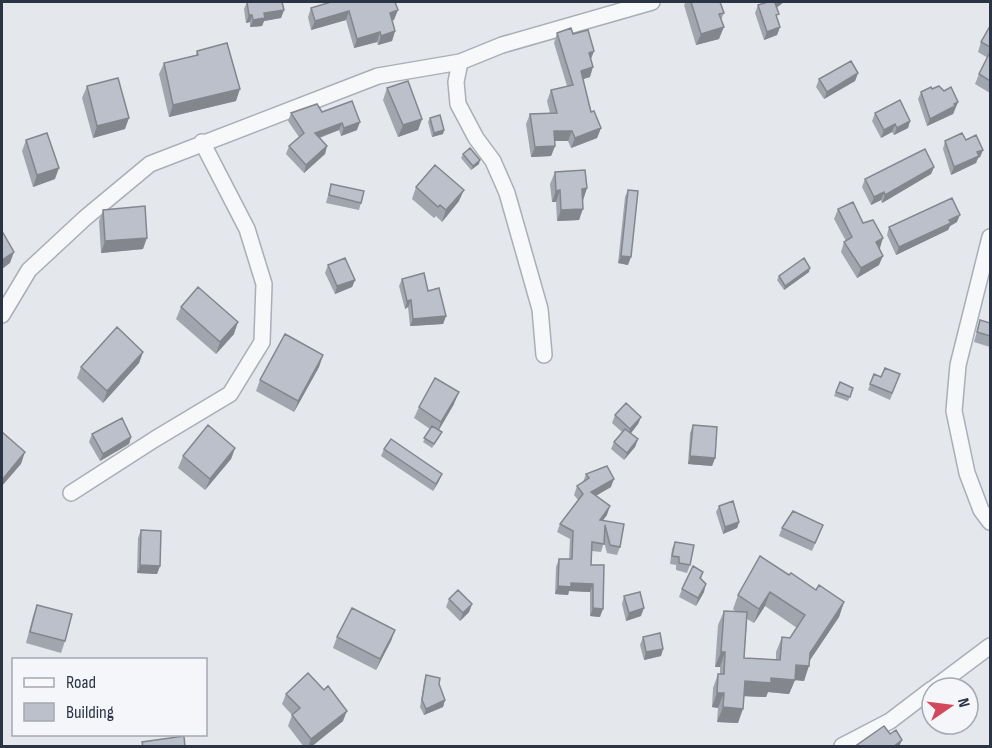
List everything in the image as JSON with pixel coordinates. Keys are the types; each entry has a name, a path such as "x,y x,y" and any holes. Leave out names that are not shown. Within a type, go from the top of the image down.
{"street":[{"path":"2,315 29,270 85,218 150,164 202,142 378,76 460,62 613,7 652,2"},
{"path":"460,62 456,82 458,104 476,138 493,161 507,193 540,309 544,355"},
{"path":"71,493 154,438 230,394 262,342 264,284 247,229 202,142"},
{"path":"990,237 958,365 954,411 967,473 981,510 990,522"},
{"path":"950,676 990,646"},
{"path":"842,747 890,721 920,699"}],"building":[{"path":"247,2 282,2 284,10 264,13 265,18 253,20 252,15 249,15"},
{"path":"331,2 395,2 398,10 390,13 395,31 381,36 380,32 357,39 349,11 315,21 311,8"},
{"path":"691,2 720,2 724,13 719,14 724,27 701,34"},
{"path":"777,2 775,3 779,14 776,15 780,27 767,32 758,5"},
{"path":"990,26 990,47 981,42"},
{"path":"571,28 573,34 588,30 594,51 589,53 593,67 581,71 591,112 594,111 601,128 575,138 572,131 554,131 555,146 535,147 530,114 557,113 551,90 573,85 557,33"},
{"path":"227,43 240,89 173,105 164,63 198,55 197,51"},
{"path":"990,52 990,81 979,74"},
{"path":"851,61 858,73 827,92 819,79"},
{"path":"118,78 129,118 97,126 87,86"},
{"path":"408,81 422,119 403,125 387,88"},
{"path":"939,86 944,91 951,87 958,102 954,104 955,106 930,119 921,92"},
{"path":"900,100 910,121 897,128 895,124 884,130 875,113"},
{"path":"352,101 360,122 344,128 342,123 315,133 327,146 306,165 289,146 304,133 291,113 317,104 322,112"},
{"path":"440,115 444,130 434,133 430,118"},
{"path":"47,133 59,168 37,175 26,140"},
{"path":"962,133 966,140 976,135 983,150 977,152 979,156 954,167 945,141"},
{"path":"470,148 480,160 473,166 463,154"},
{"path":"925,149 934,167 885,195 884,192 874,197 865,179"},
{"path":"435,165 464,190 446,210 440,205 438,207 416,187"},
{"path":"585,170 587,188 582,189 583,209 561,210 560,190 556,191 555,172"},
{"path":"331,184 364,191 361,203 329,195"},
{"path":"628,190 638,191 631,257 621,256"},
{"path":"952,198 960,215 949,220 951,223 899,247 889,227"},
{"path":"853,202 863,223 873,220 883,238 876,242 883,256 861,268 844,242 852,237 838,209"},
{"path":"145,206 147,238 105,241 103,210"},
{"path":"2,231 14,252 2,260"},
{"path":"345,258 355,280 337,286 328,265"},
{"path":"804,258 810,268 785,286 779,276"},
{"path":"424,273 428,291 439,288 446,316 413,319 411,300 407,301 402,279"},
{"path":"198,287 238,322 220,342 181,307"},
{"path":"980,320 990,323 990,336 977,332"},
{"path":"117,327 143,352 107,391 81,367"},
{"path":"285,334 323,355 298,401 260,380"},
{"path":"885,368 900,374 892,393 870,384 874,374 881,377"},
{"path":"435,378 459,392 441,422 419,407"},
{"path":"840,382 853,388 850,397 836,392"},
{"path":"626,403 641,417 630,429 615,415"},
{"path":"122,418 131,437 103,454 92,434"},
{"path":"208,425 235,448 210,479 183,456"},
{"path":"693,425 717,427 715,458 690,456"},
{"path":"432,426 442,432 434,444 424,438"},
{"path":"625,429 638,439 627,453 614,442"},
{"path":"2,432 25,452 2,480"},
{"path":"391,439 442,474 436,484 384,449"},
{"path":"607,466 614,479 591,492 610,506 600,520 624,524 620,547 610,545 605,525 604,544 592,542 591,565 604,565 603,609 593,608 593,584 571,583 571,587 558,586 559,559 572,559 573,531 560,524 583,494 577,486 589,478 586,474"},
{"path":"733,501 739,522 725,527 719,506"},
{"path":"793,511 823,525 815,543 782,528"},
{"path":"141,530 161,531 160,566 140,565"},
{"path":"675,542 694,545 690,565 679,563 679,557 672,556"},
{"path":"760,556 816,590 819,585 844,602 810,653 809,666 796,665 795,680 771,678 771,683 745,681 743,709 723,707 724,693 717,693 718,674 724,674 725,652 721,652 724,611 747,612 744,658 780,660 782,637 790,638 805,615 770,592 759,609 738,595"},
{"path":"693,566 703,572 700,578 706,584 698,598 682,589"},
{"path":"458,590 472,604 463,613 449,599"},
{"path":"640,592 644,608 629,613 624,596"},
{"path":"37,605 72,614 65,641 30,632"},
{"path":"352,608 395,630 380,659 337,637"},
{"path":"660,633 663,649 646,652 643,637"},
{"path":"308,673 324,690 328,686 347,711 311,739 292,715 300,708 286,694"},
{"path":"426,675 440,678 439,684 445,700 426,709 422,700"},
{"path":"884,726 890,734 896,730 902,740 893,747 854,747"},
{"path":"184,736 185,747 143,747 142,742"}]}
